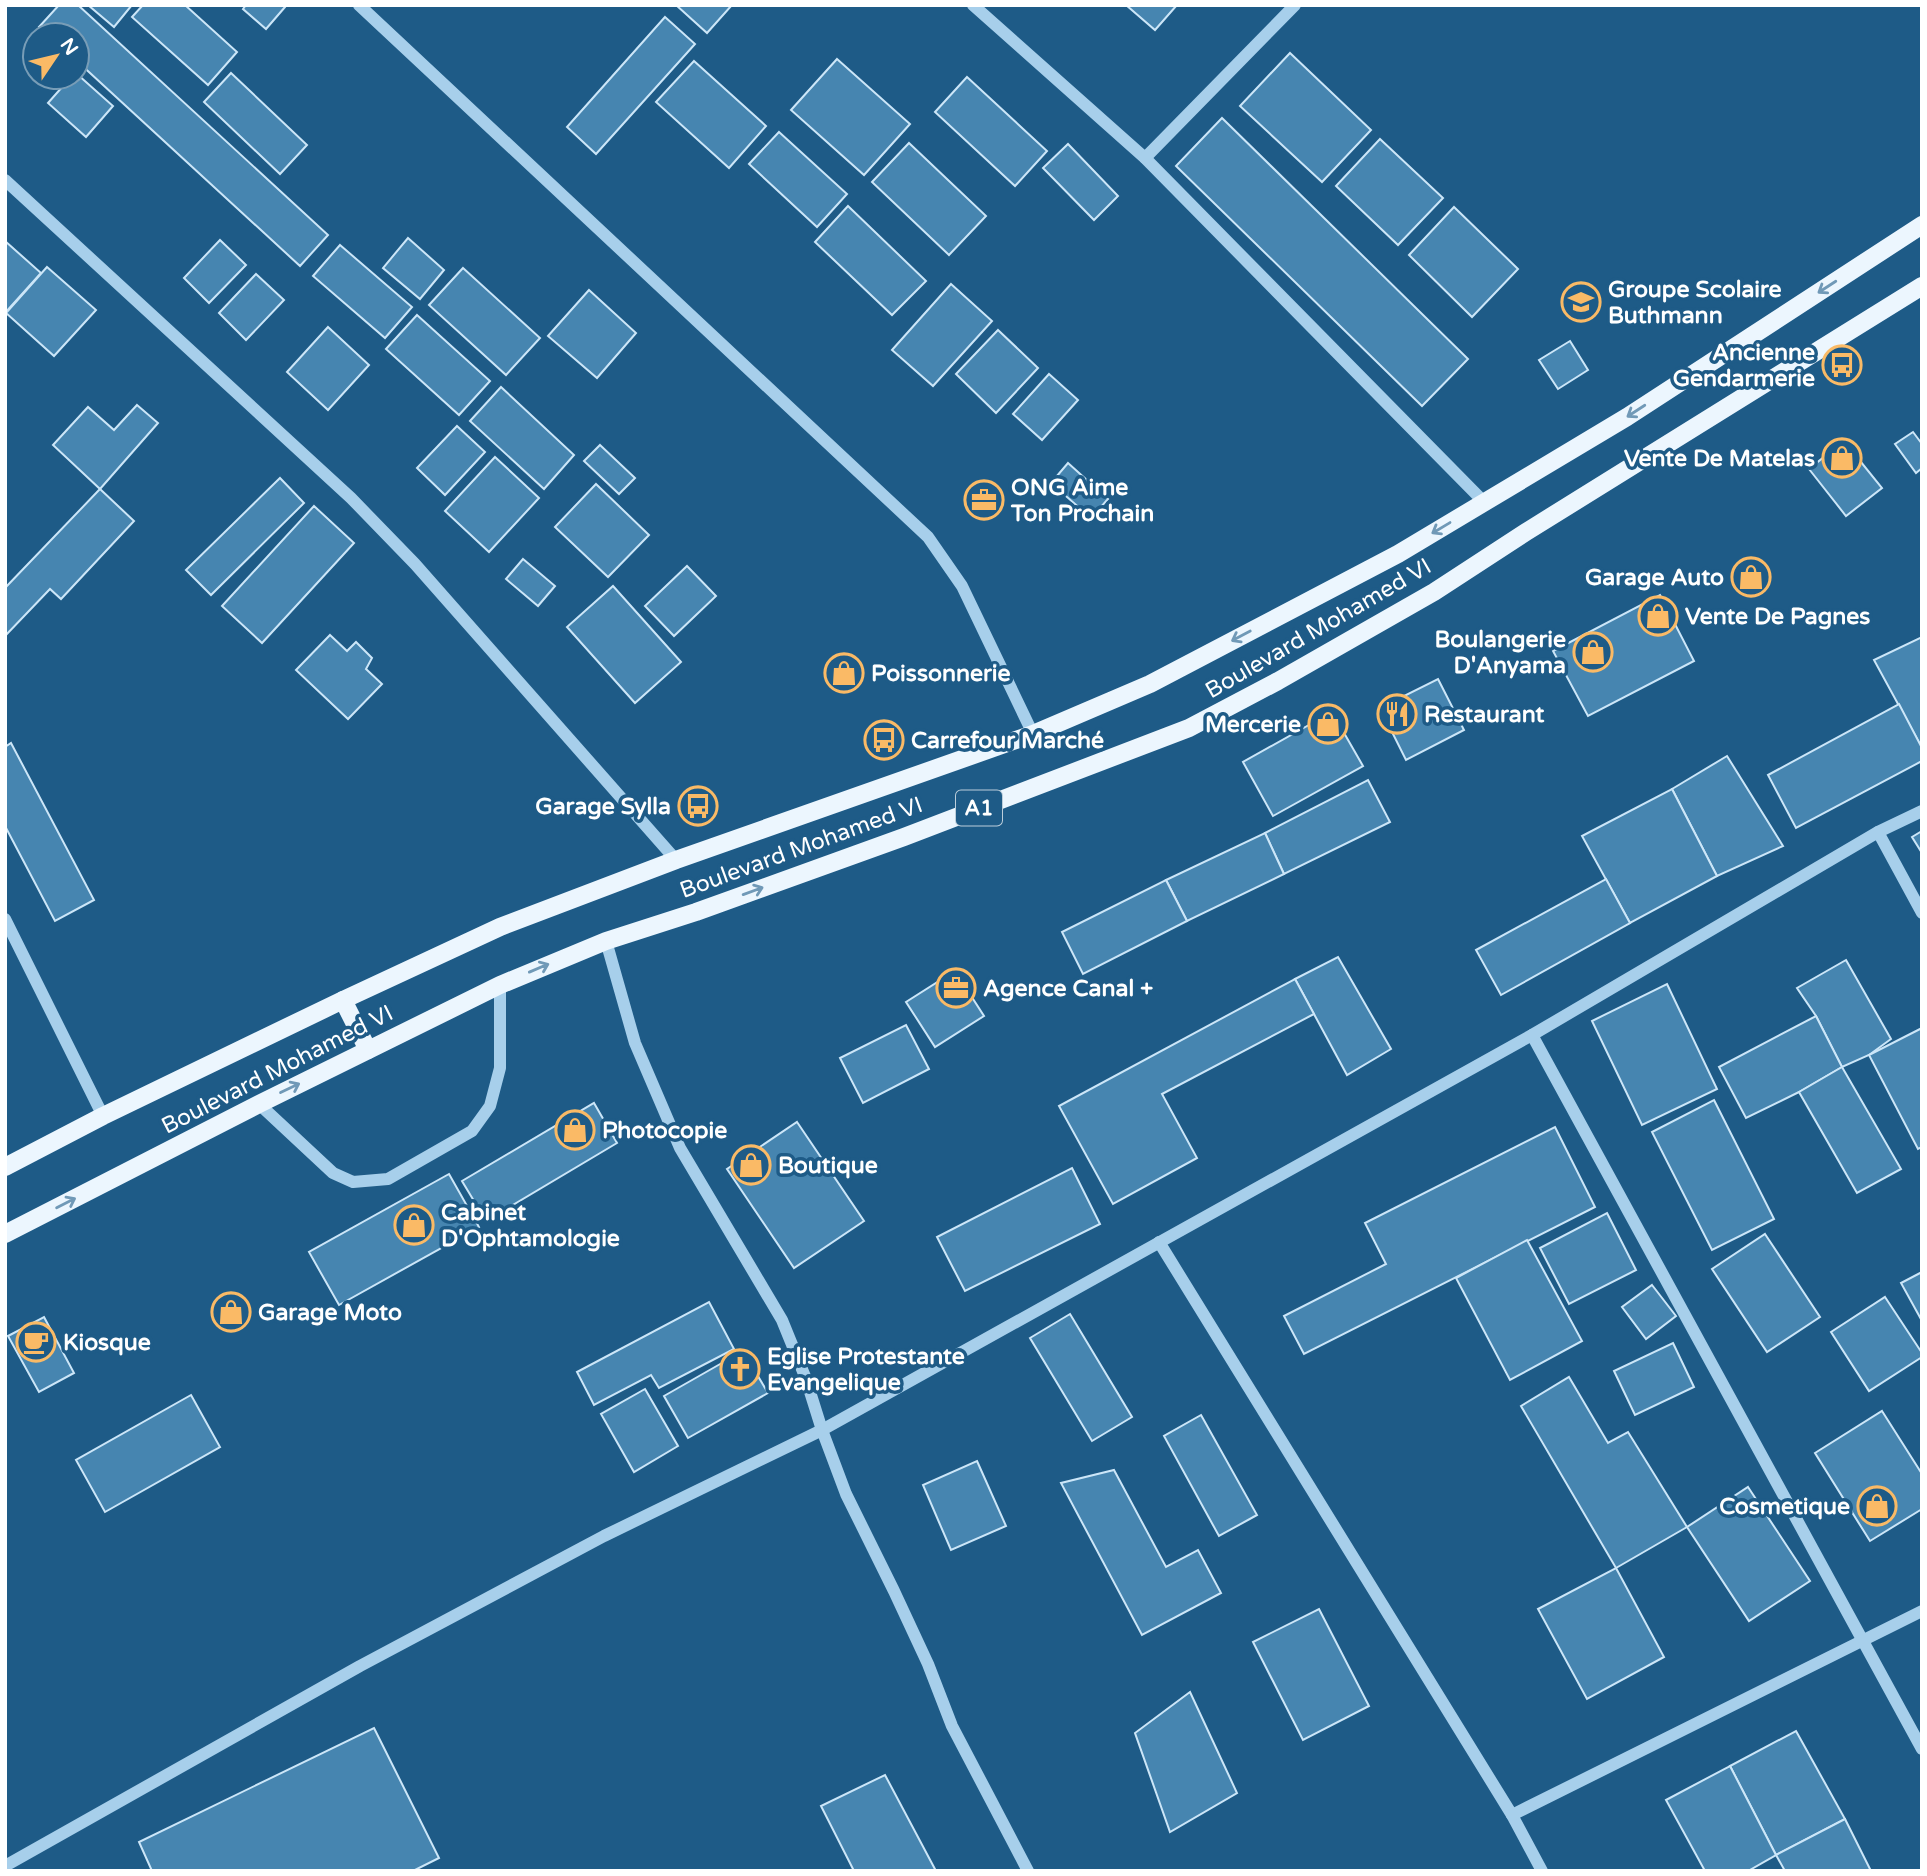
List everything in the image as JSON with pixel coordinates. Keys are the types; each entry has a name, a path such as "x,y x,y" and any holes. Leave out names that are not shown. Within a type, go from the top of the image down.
{"main road":[{"name":"Boulevard Mohamed VI","path":"5,1167 103,1116 499,927 676,860 1033,734 1150,684 1398,554 1627,417 1922,225"},
{"name":"Boulevard Mohamed VI","path":"5,1234 500,985 606,941 696,912 904,837 1189,728 1279,681 1434,592 1922,286"},
{"path":"343,1000 368,1050"}],"street":[{"path":"359,5 928,537 962,586 1033,734"},
{"path":"973,5 1145,158 1484,502"},
{"path":"1145,158 1295,5"},
{"path":"5,180 351,498 415,564 676,860"},
{"path":"5,1866 372,1659 604,1536 821,1430 1532,1035 1878,832 1922,811"},
{"path":"1878,832 1922,913"},
{"path":"5,919 103,1116"},
{"path":"606,941 635,1043 680,1148 782,1321 806,1379 821,1430 846,1494 928,1664 952,1726 1028,1871"},
{"path":"259,1104 333,1173 353,1182 388,1179 472,1131 490,1106 500,1068 500,985"},
{"path":"1532,1035 1922,1749"},
{"path":"1159,1242 1512,1815 1542,1871"},
{"path":"1512,1815 1922,1611"}],"building":[{"path":"59,5 78,5 328,235 300,266 91,74 91,21 44,21"},
{"path":"88,5 132,5 114,27"},
{"path":"143,5 185,5 237,52 208,85 132,17"},
{"path":"246,5 285,7 266,29 243,9"},
{"path":"676,5 732,5 707,33"},
{"path":"1126,5 1177,5 1155,30"},
{"path":"665,17 695,44 596,154 567,127"},
{"path":"1290,53 1371,130 1322,182 1240,106"},
{"path":"837,59 910,124 864,175 791,110"},
{"path":"694,61 766,126 729,168 656,102"},
{"path":"231,73 307,145 280,174 204,102"},
{"path":"967,77 1047,151 1015,186 935,112"},
{"path":"91,86 113,106 86,137 48,103 59,91 91,91"},
{"path":"1222,118 1468,359 1422,406 1176,166"},
{"path":"779,132 847,194 817,227 749,164"},
{"path":"1380,139 1443,198 1398,245 1336,186"},
{"path":"909,143 986,216 949,255 872,182"},
{"path":"1068,144 1118,196 1094,220 1043,168"},
{"path":"848,206 926,281 892,315 815,242"},
{"path":"1454,207 1518,269 1472,317 1409,255"},
{"path":"408,238 444,270 420,299 383,268"},
{"path":"220,240 246,265 209,303 184,278"},
{"path":"5,241 41,273 5,313"},
{"path":"340,245 412,307 385,338 313,276"},
{"path":"47,267 96,310 54,356 6,313"},
{"path":"463,268 540,338 506,375 429,305"},
{"path":"256,274 284,300 246,340 219,313"},
{"path":"951,284 992,321 933,386 892,350"},
{"path":"589,290 636,333 597,378 548,336"},
{"path":"417,315 490,381 459,415 386,349"},
{"path":"328,327 369,365 328,410 287,372"},
{"path":"998,330 1038,368 996,413 956,374"},
{"path":"1570,341 1588,370 1558,389 1539,360"},
{"path":"1049,374 1078,400 1042,440 1013,414"},
{"path":"501,387 574,455 544,489 470,421"},
{"path":"137,405 158,423 100,489 53,445 88,407 114,430"},
{"path":"457,426 485,452 445,495 417,468"},
{"path":"1913,432 1922,444 1922,468 1916,473 1895,444"},
{"path":"1844,441 1882,488 1846,516 1809,469"},
{"path":"600,445 635,478 619,494 584,461"},
{"path":"495,457 539,498 489,552 445,511"},
{"path":"1068,463 1108,499 1091,518 1051,483"},
{"path":"280,478 304,503 211,595 186,570"},
{"path":"596,484 649,535 608,577 555,527"},
{"path":"100,489 134,521 61,599 50,589 5,636 5,588"},
{"path":"314,506 354,543 262,643 222,606"},
{"path":"523,559 555,586 538,606 506,579"},
{"path":"687,566 716,596 674,636 645,606"},
{"path":"613,586 681,662 635,703 567,627"},
{"path":"1660,595 1694,661 1588,716 1553,651"},
{"path":"330,635 347,651 356,642 372,658 366,669 382,684 348,719 296,670"},
{"path":"1922,637 1922,748 1874,660"},
{"path":"1438,679 1464,730 1406,760 1380,708"},
{"path":"1899,704 1922,748 1922,761 1796,828 1768,775"},
{"path":"1332,712 1363,766 1273,816 1243,762"},
{"path":"11,743 94,900 55,921 5,826 5,747"},
{"path":"1727,756 1783,846 1717,876 1672,789"},
{"path":"1368,780 1390,822 1284,874 1265,833"},
{"path":"1672,789 1717,876 1630,923 1582,836"},
{"path":"1922,831 1922,853 1912,837"},
{"path":"1265,833 1284,874 1187,921 1166,880"},
{"path":"1606,879 1630,923 1501,995 1476,950"},
{"path":"1166,880 1187,921 1083,974 1062,932"},
{"path":"1338,957 1391,1049 1347,1075 1295,979"},
{"path":"1846,960 1891,1039 1869,1055 1842,1067 1816,1016 1797,988"},
{"path":"955,971 984,1016 935,1047 906,1002"},
{"path":"1295,979 1314,1014 1162,1094 1197,1158 1113,1204 1059,1106"},
{"path":"1667,984 1717,1089 1642,1125 1592,1021"},
{"path":"1816,1016 1842,1067 1746,1118 1719,1067"},
{"path":"906,1025 929,1069 863,1103 840,1058"},
{"path":"1922,1028 1922,1147 1918,1149 1869,1055"},
{"path":"1842,1067 1901,1169 1857,1193 1799,1092"},
{"path":"1714,1100 1774,1219 1712,1250 1652,1132"},
{"path":"594,1103 617,1143 486,1221 462,1181"},
{"path":"797,1122 864,1221 794,1268 727,1169"},
{"path":"1555,1127 1595,1207 1304,1354 1284,1316 1386,1264 1365,1223"},
{"path":"1072,1168 1100,1224 965,1291 937,1237"},
{"path":"449,1174 479,1227 339,1305 309,1252"},
{"path":"1607,1213 1636,1270 1569,1304 1540,1248"},
{"path":"1765,1234 1820,1317 1767,1352 1712,1269"},
{"path":"1527,1240 1582,1341 1510,1380 1456,1278"},
{"path":"1922,1272 1922,1321 1901,1283"},
{"path":"1652,1285 1676,1316 1646,1339 1622,1307"},
{"path":"1885,1297 1922,1357 1869,1391 1831,1332"},
{"path":"709,1302 734,1349 659,1388 651,1375 594,1405 577,1372"},
{"path":"1070,1314 1132,1417 1092,1441 1030,1338"},
{"path":"44,1317 74,1373 39,1392 8,1336"},
{"path":"1673,1343 1694,1387 1635,1415 1614,1371"},
{"path":"743,1351 768,1393 688,1438 664,1396"},
{"path":"1569,1377 1608,1443 1628,1432 1687,1527 1616,1568 1521,1406"},
{"path":"645,1389 678,1446 634,1472 601,1414"},
{"path":"191,1395 220,1447 105,1512 76,1460"},
{"path":"1882,1411 1922,1474 1922,1509 1870,1541 1815,1453"},
{"path":"1201,1415 1257,1515 1219,1536 1164,1436"},
{"path":"977,1461 1006,1526 951,1550 923,1485"},
{"path":"1114,1470 1166,1567 1198,1550 1221,1593 1142,1635 1061,1483"},
{"path":"1748,1487 1810,1581 1749,1621 1687,1527"},
{"path":"1616,1568 1664,1657 1587,1699 1538,1609"},
{"path":"1319,1609 1369,1706 1303,1740 1253,1642"},
{"path":"1190,1692 1237,1793 1170,1832 1135,1733"},
{"path":"374,1728 439,1858 413,1871 152,1871 139,1842"},
{"path":"1796,1731 1845,1819 1776,1855 1730,1766"},
{"path":"1730,1766 1776,1855 1748,1871 1705,1871 1666,1800"},
{"path":"885,1775 936,1871 854,1871 821,1806"},
{"path":"1845,1819 1871,1871 1785,1871 1776,1855"}],"place":[{"name":"Groupe Scolaire Buthmann","path":"1581,302"},
{"name":"Ancienne Gendarmerie","path":"1842,365"},
{"name":"Vente De Matelas","path":"1842,458"},
{"name":"ONG Aime Ton Prochain","path":"984,500"},
{"name":"Garage Auto","path":"1751,577"},
{"name":"Vente De Pagnes","path":"1658,616"},
{"name":"Boulangerie D'Anyama","path":"1593,652"},
{"name":"Poissonnerie","path":"844,673"},
{"name":"Restaurant","path":"1397,714"},
{"name":"Mercerie","path":"1328,724"},
{"name":"Carrefour Marché","path":"884,740"},
{"name":"Garage Sylla","path":"698,806"},
{"name":"Agence Canal +","path":"956,988"},
{"name":"Photocopie","path":"575,1130"},
{"name":"Boutique","path":"751,1165"},
{"name":"Cabinet D'Ophtamologie","path":"414,1225"},
{"name":"Garage Moto","path":"231,1312"},
{"name":"Kiosque","path":"36,1342"},
{"name":"Eglise Protestante Evangelique","path":"740,1369"},
{"name":"Cosmetique","path":"1877,1506"}]}
